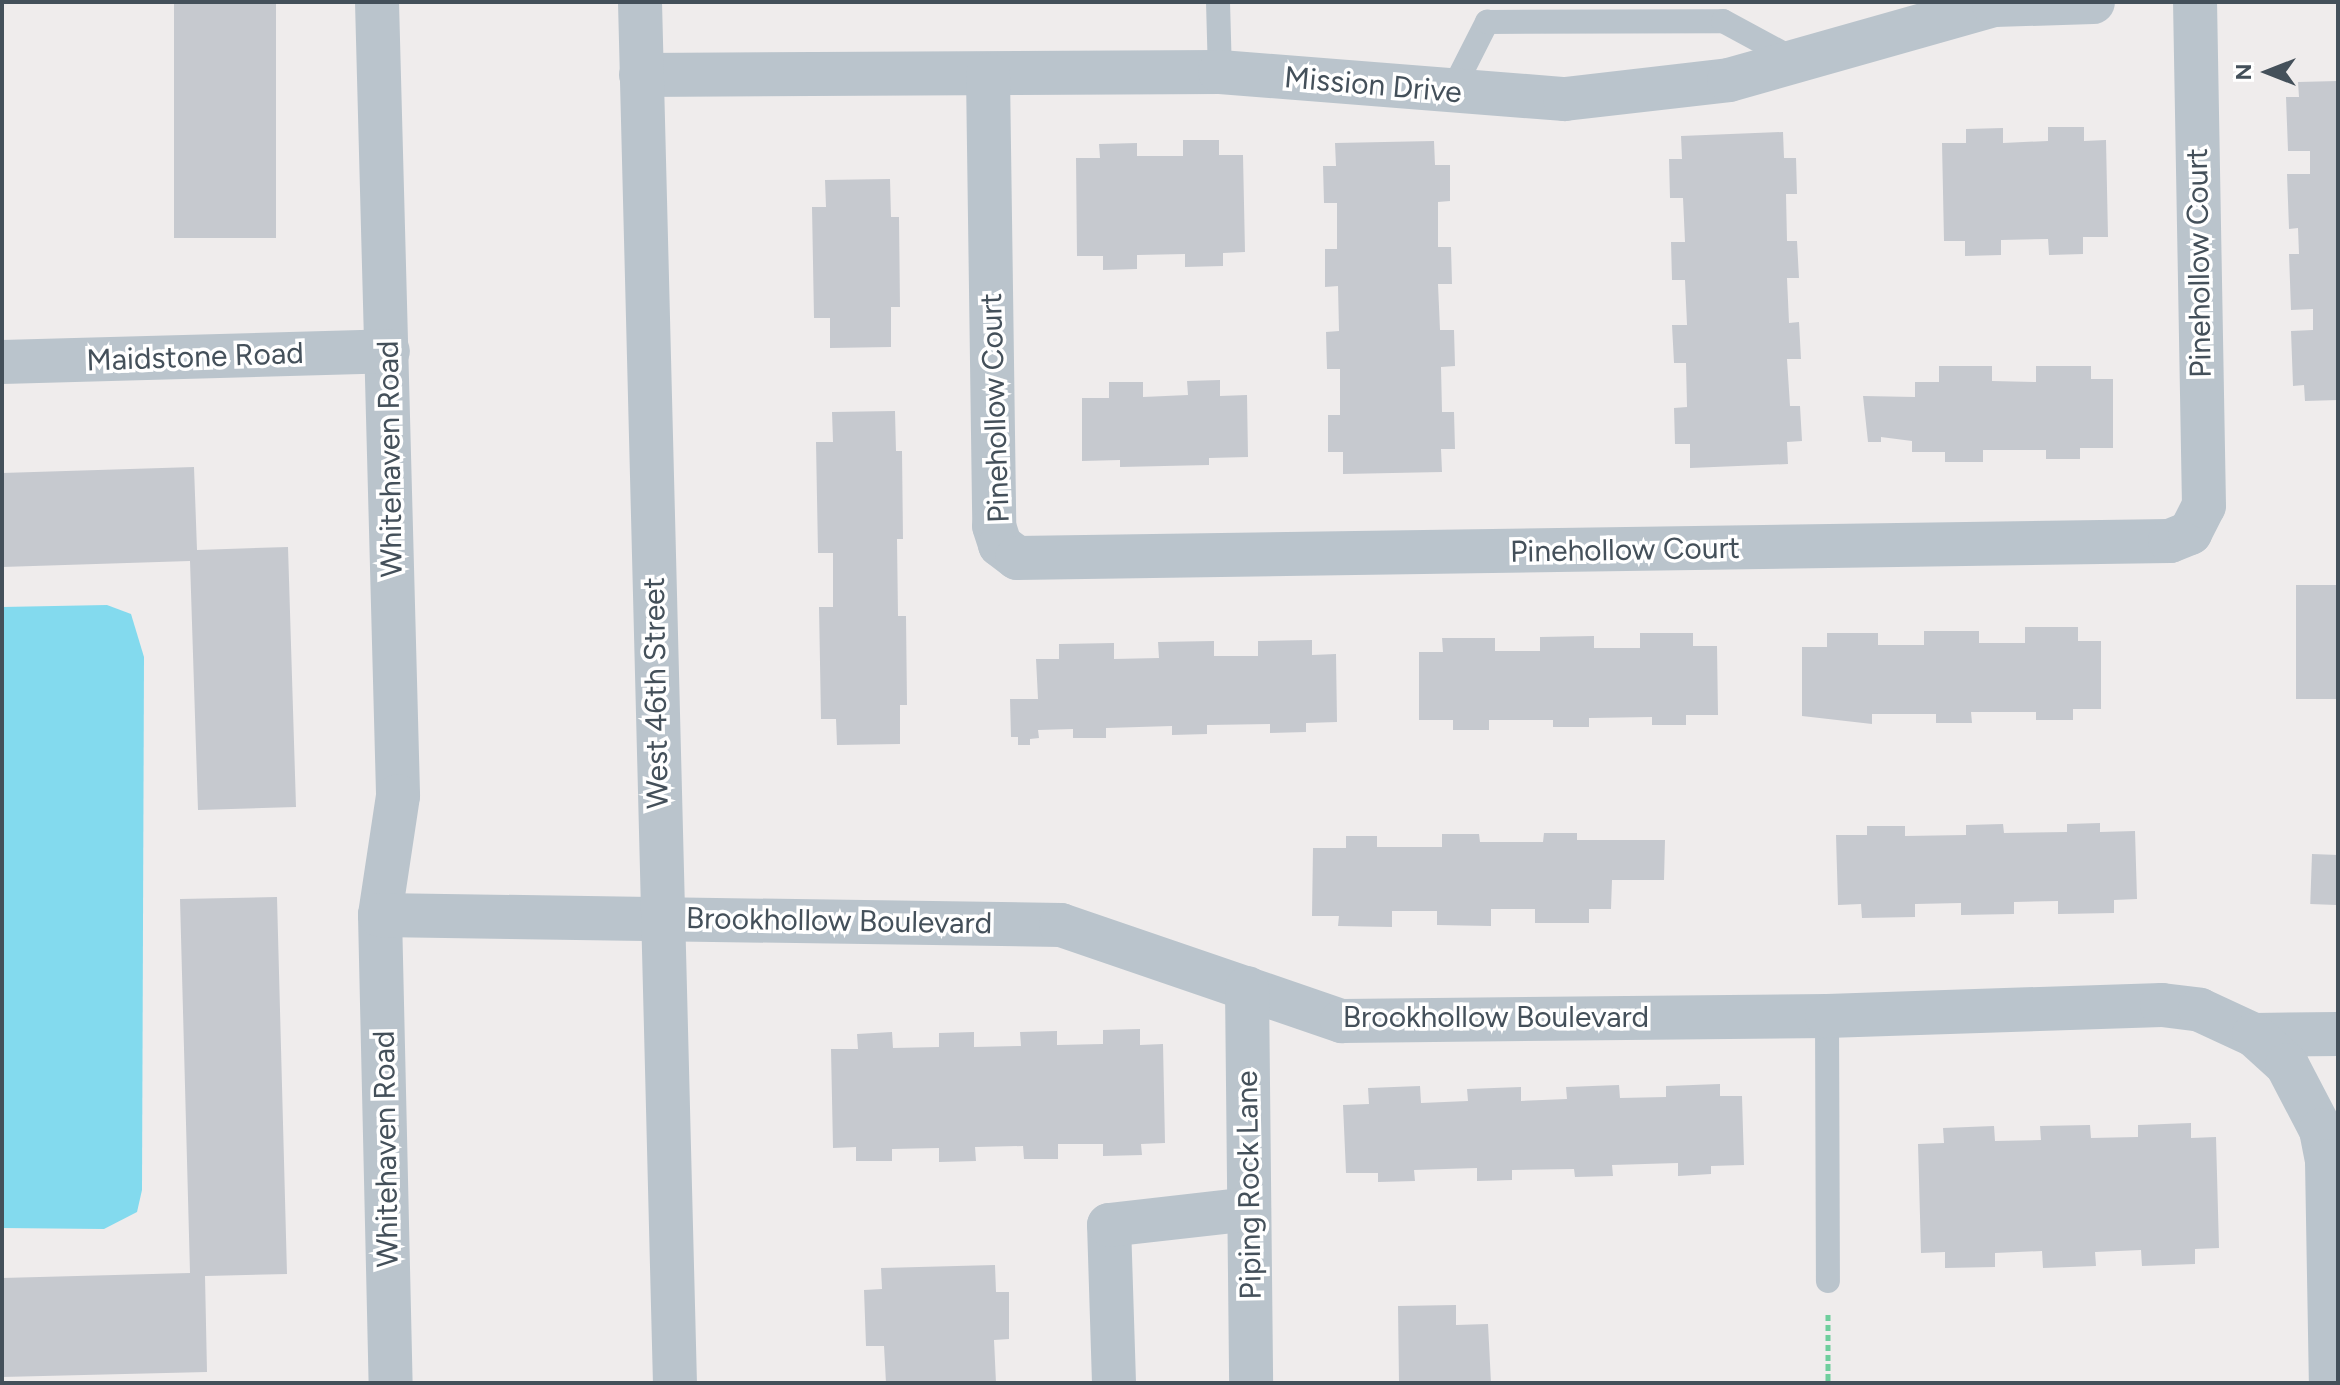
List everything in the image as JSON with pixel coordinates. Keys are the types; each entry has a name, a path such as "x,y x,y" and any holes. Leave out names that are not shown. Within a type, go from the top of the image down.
{"street":[{"name":"Whitehaven Road","path":"377,2 398,796 380,915 391,1383"},
{"name":"West 46th Street","path":"640,2 675,1383"},
{"name":"Mission Drive","path":"641,75 1220,72 1451,93 1565,99 1729,80 1994,5 2066,2"},
{"name":"Pinehollow Court","path":"988,75 994,526 1000,545 1017,558 2170,541 2190,533 2204,506 2195,2"},
{"name":"Maidstone Road","path":"2,362 388,351"},
{"path":"380,915 662,918"},
{"name":"Brookhollow Boulevard","path":"662,918 1061,925 1342,1021 1827,1016 2162,1005 2200,1010 2254,1035 2338,1034"},
{"name":"Piping Rock Lane","path":"1247,988 1251,1383"},
{"path":"2254,1035 2287,1065 2329,1131 2331,1383"},
{"path":"1114,1383 1109,1225 1249,1209"}],"lane":[{"path":"1218,2 1220,72"},
{"path":"1451,93 1487,22 1723,21 1797,61"},
{"path":"1827,1016 1828,1281"}],"path":[{"path":"1828,1281 1828,1383"}],"water":[{"path":"107,605 131,614 144,657 142,1190 137,1212 104,1229 2,1228 2,607"}],"building":[{"path":"174,2 276,2 276,238 174,238"},
{"path":"2338,81 2338,400 2305,401 2304,385 2293,386 2291,331 2313,330 2313,309 2291,310 2289,254 2299,254 2298,228 2289,229 2287,174 2310,174 2310,151 2288,151 2286,97 2299,97 2298,82"},
{"path":"2048,127 2084,127 2084,141 2106,140 2108,237 2083,237 2083,254 2049,255 2048,239 2001,240 2001,255 1965,256 1965,241 1944,241 1942,143 1966,143 1966,129 2003,128 2003,143 2048,141"},
{"path":"1783,132 1784,158 1796,158 1797,194 1786,194 1787,241 1797,241 1799,278 1787,278 1789,323 1799,322 1801,359 1787,359 1790,406 1800,406 1802,441 1787,442 1788,464 1690,468 1690,444 1675,444 1674,408 1687,407 1686,363 1674,363 1672,325 1687,325 1685,280 1672,280 1671,242 1685,242 1683,198 1670,198 1669,159 1682,159 1681,136"},
{"path":"1183,140 1219,140 1219,155 1243,155 1245,252 1223,253 1223,266 1185,267 1185,254 1137,255 1137,269 1103,270 1103,256 1077,256 1076,158 1100,158 1099,144 1137,143 1137,156 1183,156"},
{"path":"1434,141 1435,165 1450,165 1450,201 1438,202 1438,247 1451,247 1452,284 1438,284 1440,330 1454,330 1455,366 1441,367 1442,412 1454,412 1455,449 1441,449 1442,472 1343,474 1343,452 1328,452 1328,415 1340,415 1340,369 1327,369 1326,332 1339,331 1338,286 1325,287 1325,249 1337,249 1337,203 1324,203 1323,166 1336,166 1335,143"},
{"path":"890,179 891,217 899,217 900,307 891,307 891,347 830,348 830,318 814,318 812,207 826,207 825,180"},
{"path":"1939,366 1992,366 1992,381 2036,382 2036,366 2091,366 2091,379 2113,379 2113,448 2080,448 2080,459 2046,459 2046,450 1983,450 1983,462 1945,462 1945,452 1912,452 1912,441 1881,437 1881,442 1868,442 1863,396 1915,397 1915,382 1939,382"},
{"path":"1220,380 1220,396 1247,395 1248,457 1209,458 1209,465 1120,467 1120,460 1082,461 1082,398 1109,398 1109,382 1143,382 1143,397 1188,395 1187,381"},
{"path":"895,411 896,451 902,451 903,539 897,539 898,616 906,616 907,705 900,705 900,744 837,745 836,719 821,719 819,607 833,607 833,553 818,553 816,442 833,442 832,412"},
{"path":"194,467 197,550 288,547 296,807 198,810 190,561 2,567 2,473"},
{"path":"2296,585 2338,585 2338,699 2296,699"},
{"path":"2025,627 2078,627 2078,641 2101,641 2101,709 2073,709 2073,720 2036,720 2036,712 1971,712 1972,723 1936,723 1936,714 1872,714 1872,724 1802,716 1802,647 1827,647 1827,633 1878,633 1878,645 1924,645 1924,631 1979,631 1979,643 2025,643"},
{"path":"1640,633 1693,633 1693,646 1717,646 1718,715 1686,715 1686,725 1652,725 1652,717 1589,718 1589,727 1553,727 1553,720 1489,720 1489,730 1453,730 1453,720 1419,720 1419,652 1443,652 1442,638 1495,638 1495,651 1540,651 1540,637 1594,636 1594,648 1640,648"},
{"path":"1312,640 1312,655 1336,654 1337,722 1306,723 1306,732 1270,733 1270,724 1207,725 1207,734 1172,735 1172,726 1106,728 1106,738 1073,738 1073,729 1038,730 1039,738 1030,739 1030,745 1018,745 1018,737 1011,737 1010,699 1038,699 1036,659 1059,659 1059,644 1114,643 1114,659 1159,658 1158,642 1214,641 1214,656 1258,656 1258,641"},
{"path":"2100,823 2100,832 2135,831 2137,899 2114,900 2114,913 2058,914 2058,901 2014,902 2014,914 1961,915 1961,903 1915,904 1915,917 1862,918 1861,904 1838,905 1836,835 1867,835 1867,826 1905,826 1905,836 1966,835 1966,825 2003,824 2004,833 2067,832 2067,824"},
{"path":"1544,833 1577,833 1577,840 1665,840 1664,880 1612,880 1611,909 1589,909 1589,923 1535,923 1535,909 1491,909 1491,926 1437,925 1437,911 1392,911 1392,927 1338,926 1339,916 1312,916 1313,848 1346,848 1346,836 1377,836 1377,847 1442,847 1442,834 1479,834 1480,842 1543,842"},
{"path":"2312,854 2338,855 2336,905 2310,904"},
{"path":"277,897 287,1274 205,1276 207,1372 2,1377 2,1278 190,1273 180,899"},
{"path":"1140,1029 1140,1045 1163,1044 1165,1143 1141,1144 1142,1155 1103,1156 1103,1144 1058,1144 1058,1159 1024,1159 1023,1146 975,1147 976,1161 939,1162 939,1148 892,1149 892,1161 856,1161 856,1147 833,1148 831,1049 858,1049 857,1034 892,1032 893,1048 939,1047 939,1033 974,1032 974,1047 1021,1046 1020,1032 1057,1031 1057,1045 1103,1044 1103,1030"},
{"path":"1720,1084 1720,1096 1742,1096 1744,1165 1711,1166 1711,1174 1678,1176 1678,1163 1612,1165 1613,1176 1575,1177 1574,1169 1512,1170 1512,1180 1477,1181 1477,1168 1414,1170 1415,1181 1378,1182 1378,1173 1346,1173 1343,1105 1369,1104 1368,1088 1420,1086 1421,1103 1468,1101 1467,1089 1521,1087 1521,1101 1567,1099 1566,1087 1619,1085 1620,1098 1666,1097 1666,1086"},
{"path":"2191,1123 2191,1138 2216,1137 2219,1248 2195,1249 2195,1264 2142,1266 2141,1250 2095,1252 2096,1266 2043,1268 2042,1251 1995,1253 1995,1267 1945,1268 1945,1252 1921,1253 1918,1144 1944,1143 1943,1128 1994,1126 1995,1141 2041,1140 2040,1126 2090,1125 2091,1138 2138,1137 2138,1125"},
{"path":"995,1265 996,1292 1009,1292 1009,1339 994,1340 996,1383 886,1383 884,1346 866,1346 864,1290 882,1289 881,1268"},
{"path":"1456,1305 1456,1325 1488,1324 1491,1383 1399,1383 1398,1306"}]}
